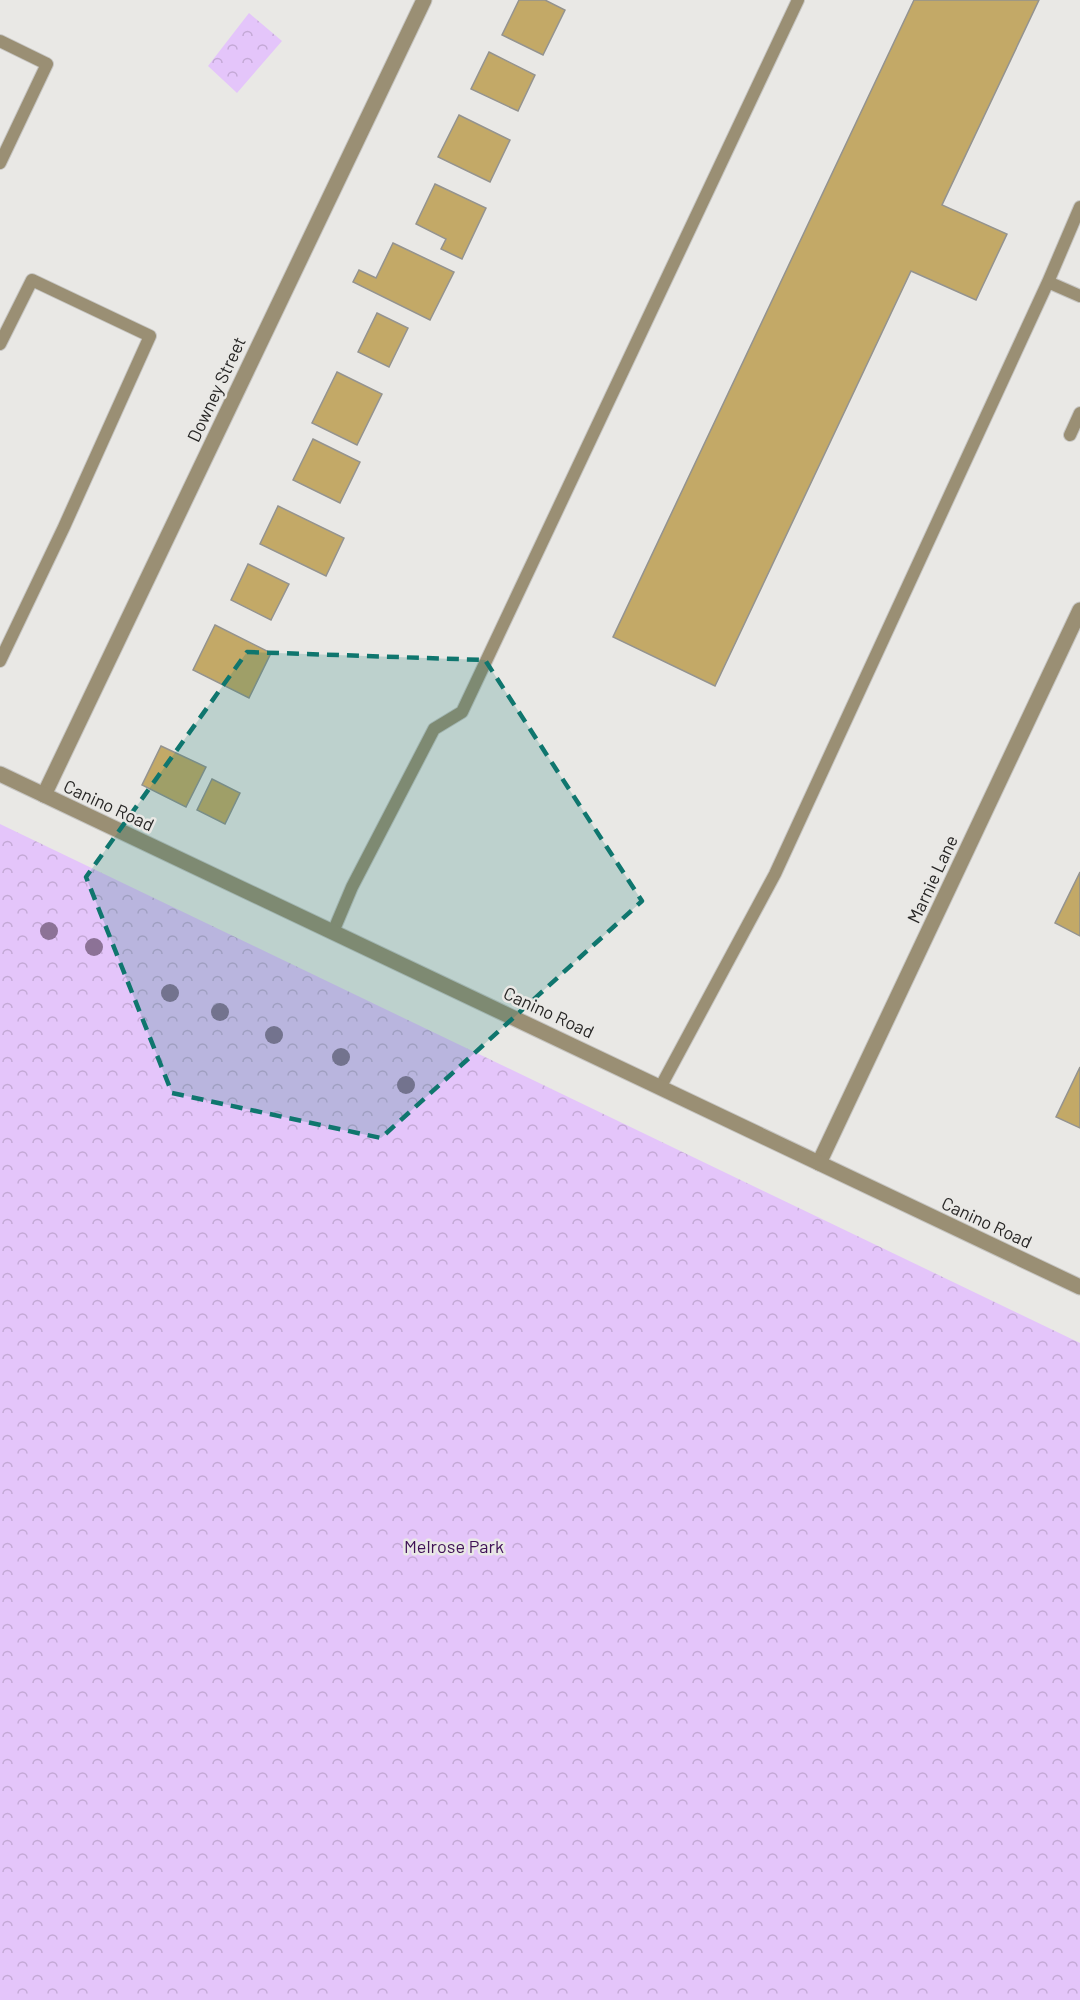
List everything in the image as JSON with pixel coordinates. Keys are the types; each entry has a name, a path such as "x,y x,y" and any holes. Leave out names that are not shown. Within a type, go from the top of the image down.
{"street":[{"name":"Downey Street","path":"44,795 424,0"},
{"name":"Marnie Lane","path":"819,1163 1080,610"},
{"name":"Canino Road","path":"0,774 1080,1287"}],"lane":[{"path":"333,932 352,887 434,729 462,712 798,0"},
{"path":"0,41 47,64 0,164"},
{"path":"661,1086 775,874 1048,282 1080,207"},
{"path":"0,344 32,280 150,336 64,527 0,661"},
{"path":"1048,282 1080,296"},
{"path":"1070,435 1080,413"}],"highlighted area":[{"path":"247,652 485,660 642,901 381,1138 172,1093 86,877"}],"green space":[{"path":"249,13 282,41 237,93 208,66"},
{"name":"Melrose Park","path":"0,824 1080,1343 1080,2000 0,2000"}],"building":[{"path":"519,0 545,0 565,10 543,55 502,35"},
{"path":"914,0 1039,0 942,205 1007,234 976,300 911,271 715,686 613,637"},
{"path":"489,52 535,75 518,111 471,89"},
{"path":"459,115 510,140 490,182 438,157"},
{"path":"435,184 486,208 462,259 441,249 446,239 416,224"},
{"path":"393,243 454,272 430,320 353,282 359,270 376,278"},
{"path":"377,313 408,328 389,367 358,352"},
{"path":"337,372 382,394 357,445 312,423"},
{"path":"313,439 360,462 340,503 293,480"},
{"path":"278,506 344,538 326,576 260,544"},
{"path":"248,564 289,584 271,620 231,600"},
{"path":"215,625 271,653 249,698 193,670"},
{"path":"161,746 206,767 186,807 142,785"},
{"path":"212,779 240,793 225,824 197,810"},
{"path":"1080,872 1080,936 1055,923"},
{"path":"1080,1067 1080,1128 1056,1117"}]}
